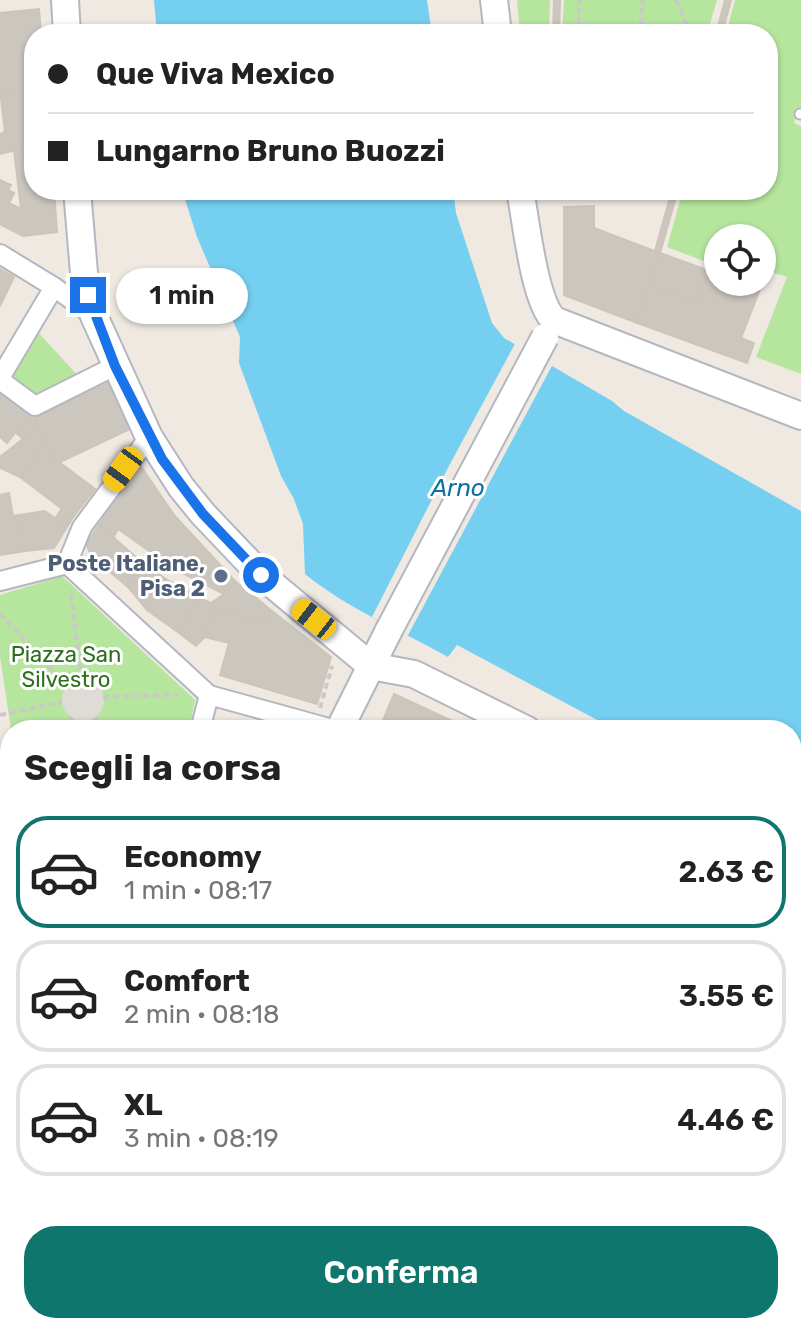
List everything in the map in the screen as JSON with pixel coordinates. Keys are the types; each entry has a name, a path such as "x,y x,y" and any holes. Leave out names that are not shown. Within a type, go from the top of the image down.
{"street":[{"path":"65,0 66,24"},
{"path":"494,0 497,24"},
{"path":"78,200 84,273 94,316 149,437 181,487 245,559 371,666 414,674 507,720"},
{"path":"342,720 549,328 522,200"},
{"path":"0,254 94,316"},
{"path":"54,287 0,379 35,406 115,366"},
{"path":"549,328 801,416"},
{"path":"67,564 82,527 149,437"},
{"path":"0,581 67,564"},
{"path":"67,564 209,695 300,720"},
{"path":"203,720 209,695"}],"path":[{"path":"579,0 579,24"},
{"path":"641,24 643,0"},
{"path":"676,0 686,24"},
{"path":"67,564 82,680"},
{"path":"0,614 68,686"},
{"path":"320,708 335,655"},
{"path":"103,697 209,695"},
{"path":"0,715 62,702"}],"green space":[{"path":"517,0 550,0 549,24 519,24"},
{"path":"564,0 717,0 710,24 563,24"},
{"path":"735,0 801,0 801,107 794,123 801,126 801,374 756,357 787,277 776,273 776,224 704,224 704,261 667,247 680,200 778,200 778,24 729,24"},
{"path":"36,330 80,378 36,400 7,378"},
{"name":"Piazza San Silvestro","path":"62,576 195,700 191,720 10,720 0,656 0,595"}],"shaded area":[{"path":"75,681 91,681 102,692 102,708 91,719 75,719 64,708 64,692"}],"water":[{"path":"154,0 427,0 431,24 156,24"},
{"name":"Arno","path":"185,200 454,200 492,323 504,338 624,411 801,511 801,720 597,720 457,645 448,657 356,609 305,574 303,524 281,476 239,363 240,337 197,237"}],"pier":[{"path":"517,340 554,362 407,637 372,617"}],"building":[{"path":"554,0 560,0 559,24 553,24"},
{"path":"725,0 731,0 725,24 719,24"},
{"path":"39,9 40,24 24,24 24,88 0,90 0,13"},
{"path":"24,88 24,148 0,154 0,134 5,132 0,90"},
{"path":"24,148 24,200 55,200 57,232 23,236 0,224 0,180 11,185 8,190 14,193 9,203 21,209 14,150"},
{"path":"669,200 675,200 660,253 655,251"},
{"path":"594,206 594,228 660,253 637,323 564,295 564,207"},
{"path":"660,253 704,269 704,287 698,303 650,285"},
{"path":"0,269 14,277 0,306"},
{"path":"650,285 698,303 704,287 704,296 757,296 741,338 754,343 747,363 637,323"},
{"path":"108,383 130,429 56,464 34,418"},
{"path":"0,390 30,414 7,443 0,437"},
{"path":"30,414 38,427 22,438 15,432"},
{"path":"38,427 46,443 20,477 0,468 0,457"},
{"path":"46,443 56,464 59,462 95,489 73,517 20,477"},
{"path":"140,465 174,515 235,581 224,594 176,570 118,529 114,536 99,525"},
{"path":"9,493 13,516 19,515 26,551 0,555 0,495"},
{"path":"62,508 73,517 67,527 55,519"},
{"path":"45,511 67,527 54,548 26,551 19,515"},
{"path":"99,525 145,565 128,587 91,556 86,543"},
{"path":"145,565 169,581 147,610 128,587"},
{"path":"169,581 200,598 178,632 147,610"},
{"path":"235,581 272,611 265,623 214,609 211,603"},
{"path":"200,598 211,603 214,609 205,637 196,646 178,632"},
{"path":"214,609 265,623 272,611 331,657 317,704 220,675 229,643 205,637"},
{"path":"394,694 450,720 383,720"}],"place":[{"name":"Poste Italiane, Pisa 2","path":"221,576"}],"route":[{"path":"88,295 115,366 162,459 203,514 261,575"}]}
